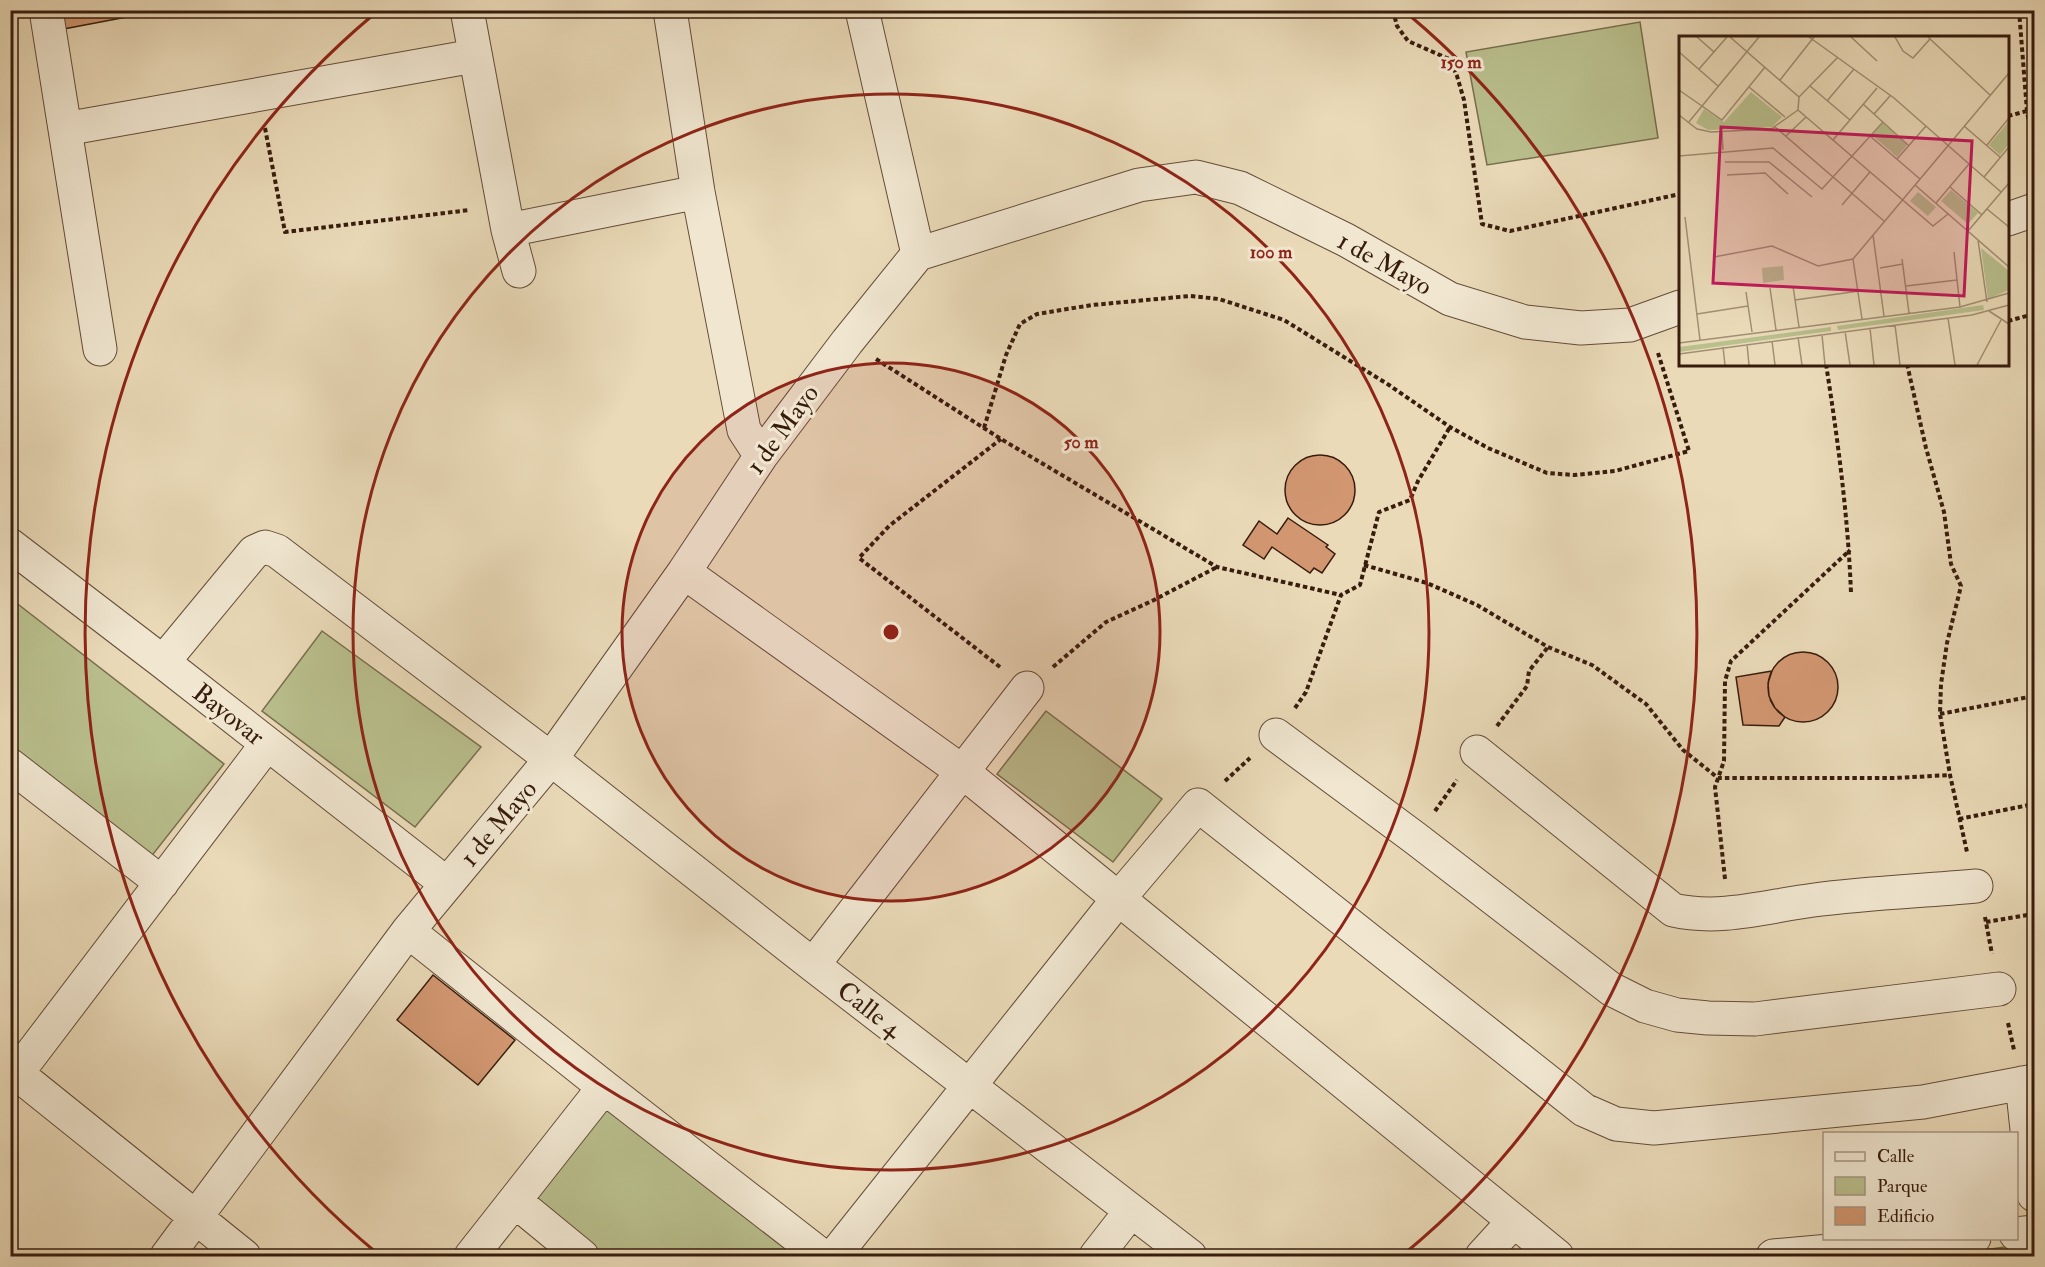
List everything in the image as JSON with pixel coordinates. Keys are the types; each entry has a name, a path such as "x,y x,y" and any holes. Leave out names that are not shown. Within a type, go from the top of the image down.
{"street":[{"path":"46,10 100,349"},
{"path":"467,10 506,218 519,271"},
{"path":"670,10 698,192 744,430 761,456"},
{"path":"862,10 918,254"},
{"path":"65,129 474,56"},
{"name":"1 de Mayo","path":"167,1257 408,932 551,759 684,572 761,456 847,342 918,254 1139,185 1196,177 1240,188 1346,240 1450,299 1525,322 1581,327 1620,326 1630,325 1679,307"},
{"path":"506,218 698,192"},
{"path":"2009,218 2034,210"},
{"name":"Bayovar","path":"10,545 164,662 447,884"},
{"name":"Calle 4","path":"164,662 254,552 265,547 277,551 551,759 1190,1257"},
{"path":"684,572 963,772 1557,1257"},
{"path":"813,965 1027,688"},
{"path":"1276,735 1415,838 1611,989 1645,1006 1677,1015 1755,1019 1999,989"},
{"path":"244,1257 14,1071 162,883 267,744"},
{"path":"1477,752 1673,910 1692,915 1729,914 1815,899 1976,886"},
{"path":"10,765 162,883"},
{"path":"834,1257 1119,898 1198,805 1584,1110 1616,1124 1654,1128 1923,1102 2028,1082 2034,1195"},
{"path":"408,932 822,1257"},
{"path":"471,1257 604,1087"},
{"path":"515,1201 582,1257"},
{"path":"1096,1257 1131,1211"},
{"path":"1482,1257 1513,1222"},
{"path":"2018,1234 2034,1232"},
{"path":"1773,1257 1963,1240"}],"path":[{"path":"1393,10 1397,26 1408,41 1449,59 1457,76 1464,100 1482,224 1510,231 1679,194"},
{"path":"2019,10 2027,111 2034,152"},
{"path":"258,94 285,232 506,218"},
{"path":"2009,116 2027,111"},
{"path":"984,428 1006,355 1020,324 1037,314 1081,307 1190,296 1219,299 1284,320 1389,385 1450,427 1488,448 1547,473 1574,475 1615,471 1689,451 1647,319"},
{"path":"2009,320 2034,314"},
{"path":"847,342 1001,440 1217,567 1341,595 1360,585 1379,512 1410,500 1418,481 1450,427"},
{"path":"1826,366 1842,469 1850,550 1851,593"},
{"path":"1906,366 1944,512 1951,564 1961,586 1946,653 1941,684 1940,714 1959,819 1976,886"},
{"path":"1001,440 889,526 859,558 1027,688 1106,622 1217,567"},
{"path":"1729,914 1715,787 1724,761 1725,681 1731,662 1850,550"},
{"path":"1364,565 1427,583 1477,605 1548,647 1592,665 1646,704 1683,750 1718,778 1895,778 1950,775"},
{"path":"1198,805 1276,735 1306,692 1341,595"},
{"path":"1940,714 2034,696"},
{"path":"1959,819 2034,804"},
{"path":"1986,922 2034,914"}],"green space":[{"path":"1640,22 1658,138 1487,165 1466,52"},
{"path":"10,598 224,764 150,858 11,750"},
{"path":"322,631 481,747 415,827 262,711"},
{"path":"1046,711 1162,799 1113,862 997,774"},
{"path":"606,1104 799,1256 595,1256 530,1204"},
{"path":"2034,1243 2034,1256 1937,1256 1962,1254"}],"building":[{"path":"55,10 142,10 143,14 58,30"},
{"path":"1320,455 1333,458 1345,465 1352,477 1355,490 1352,503 1345,515 1333,522 1320,525 1307,522 1295,515 1288,503 1285,490 1288,477 1295,465 1307,458"},
{"path":"1288,518 1328,545 1326,547 1335,554 1322,573 1314,568 1310,573 1272,547 1264,559 1243,545 1259,521 1277,534"},
{"path":"1803,652 1816,655 1828,662 1835,674 1838,687 1835,700 1828,712 1816,719 1803,722 1790,719 1778,712 1771,700 1768,687 1771,674 1778,662 1790,655"},
{"path":"1772,671 1768,683 1769,696 1775,708 1785,717 1779,726 1743,725 1736,677"},
{"path":"433,975 515,1040 478,1085 397,1020"}]}
